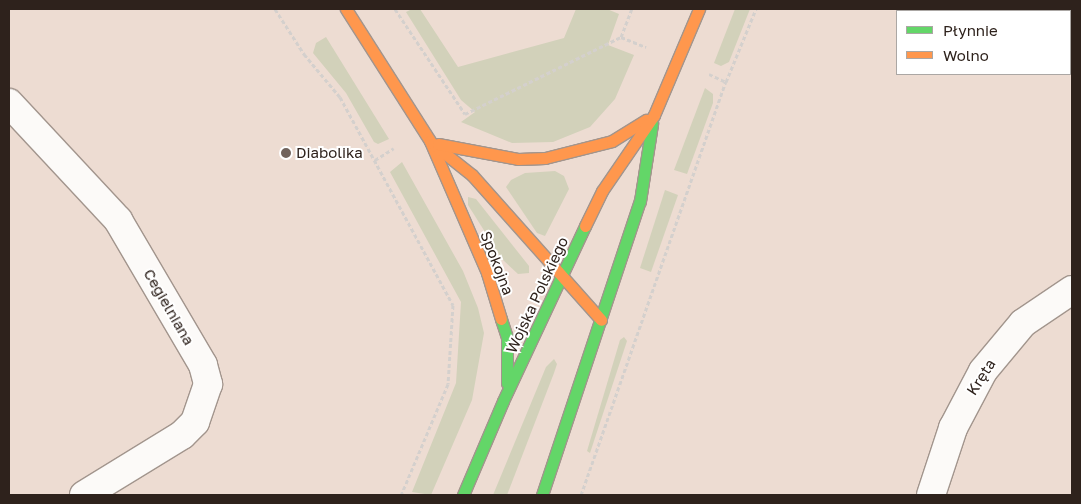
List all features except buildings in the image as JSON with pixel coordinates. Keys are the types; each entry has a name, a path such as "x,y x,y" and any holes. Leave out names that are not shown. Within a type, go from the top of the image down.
{"main road":[{"name":"Spokojna","path":"346,9 430,141 487,273 505,328 509,364 503,401"},
{"name":"Wojska Polskiego","path":"463,495 503,401 602,191 654,115 699,9"},
{"path":"430,141 476,153 518,158 545,158 586,150 612,140 654,115"},
{"name":"Wojska Polskiego","path":"542,495 640,201 654,115"},
{"name":"Spokojna","path":"430,141 472,175 601,320"}],"street":[{"name":"Cegielniana","path":"9,103 118,220 204,366 208,384 195,422 182,435 84,495"},
{"name":"Kręta","path":"931,495 953,428 983,370 1023,324 1072,290"}],"path":[{"path":"275,9 304,54 340,96 453,304 448,384 401,495"},
{"path":"395,9 465,114 621,37 632,9"},
{"path":"581,495 726,82 756,9"}],"green space":[{"path":"412,9 420,9 458,67 564,38 576,9 607,9 619,14 608,45 634,55 615,99 590,127 553,142 512,143 461,122 475,112 461,100 406,12"},
{"path":"735,9 750,9 729,62 721,66 714,63"},
{"path":"326,37 389,139 378,144 374,142 346,93 313,53 316,43"},
{"path":"705,88 713,94 713,103 687,174 674,170"},
{"path":"402,162 463,271 478,308 484,333 472,400 431,495 412,492 456,383 461,302 390,172"},
{"path":"555,171 564,176 569,189 545,236 537,233 506,187 511,180 525,173"},
{"path":"665,190 678,195 651,272 640,268"},
{"path":"468,197 476,199 529,266 529,273 518,274 502,259 468,205"},
{"path":"624,337 627,341 590,453 587,451 620,340"},
{"path":"554,359 557,364 554,373 507,495 493,495 546,367"}],"traffic: fast":[{"path":"542,495 640,201 652,124"},
{"path":"463,495 503,401 585,226"},
{"path":"501,319 507,338 507,383"}],"traffic: slow":[{"path":"346,9 430,141 487,273 501,319"},
{"path":"585,226 602,191 654,115 699,9"},
{"path":"438,144 518,159 545,158 612,141 646,120"},
{"path":"433,144 472,175 601,320"}],"place":[{"name":"Diabolika","path":"286,153"}]}
